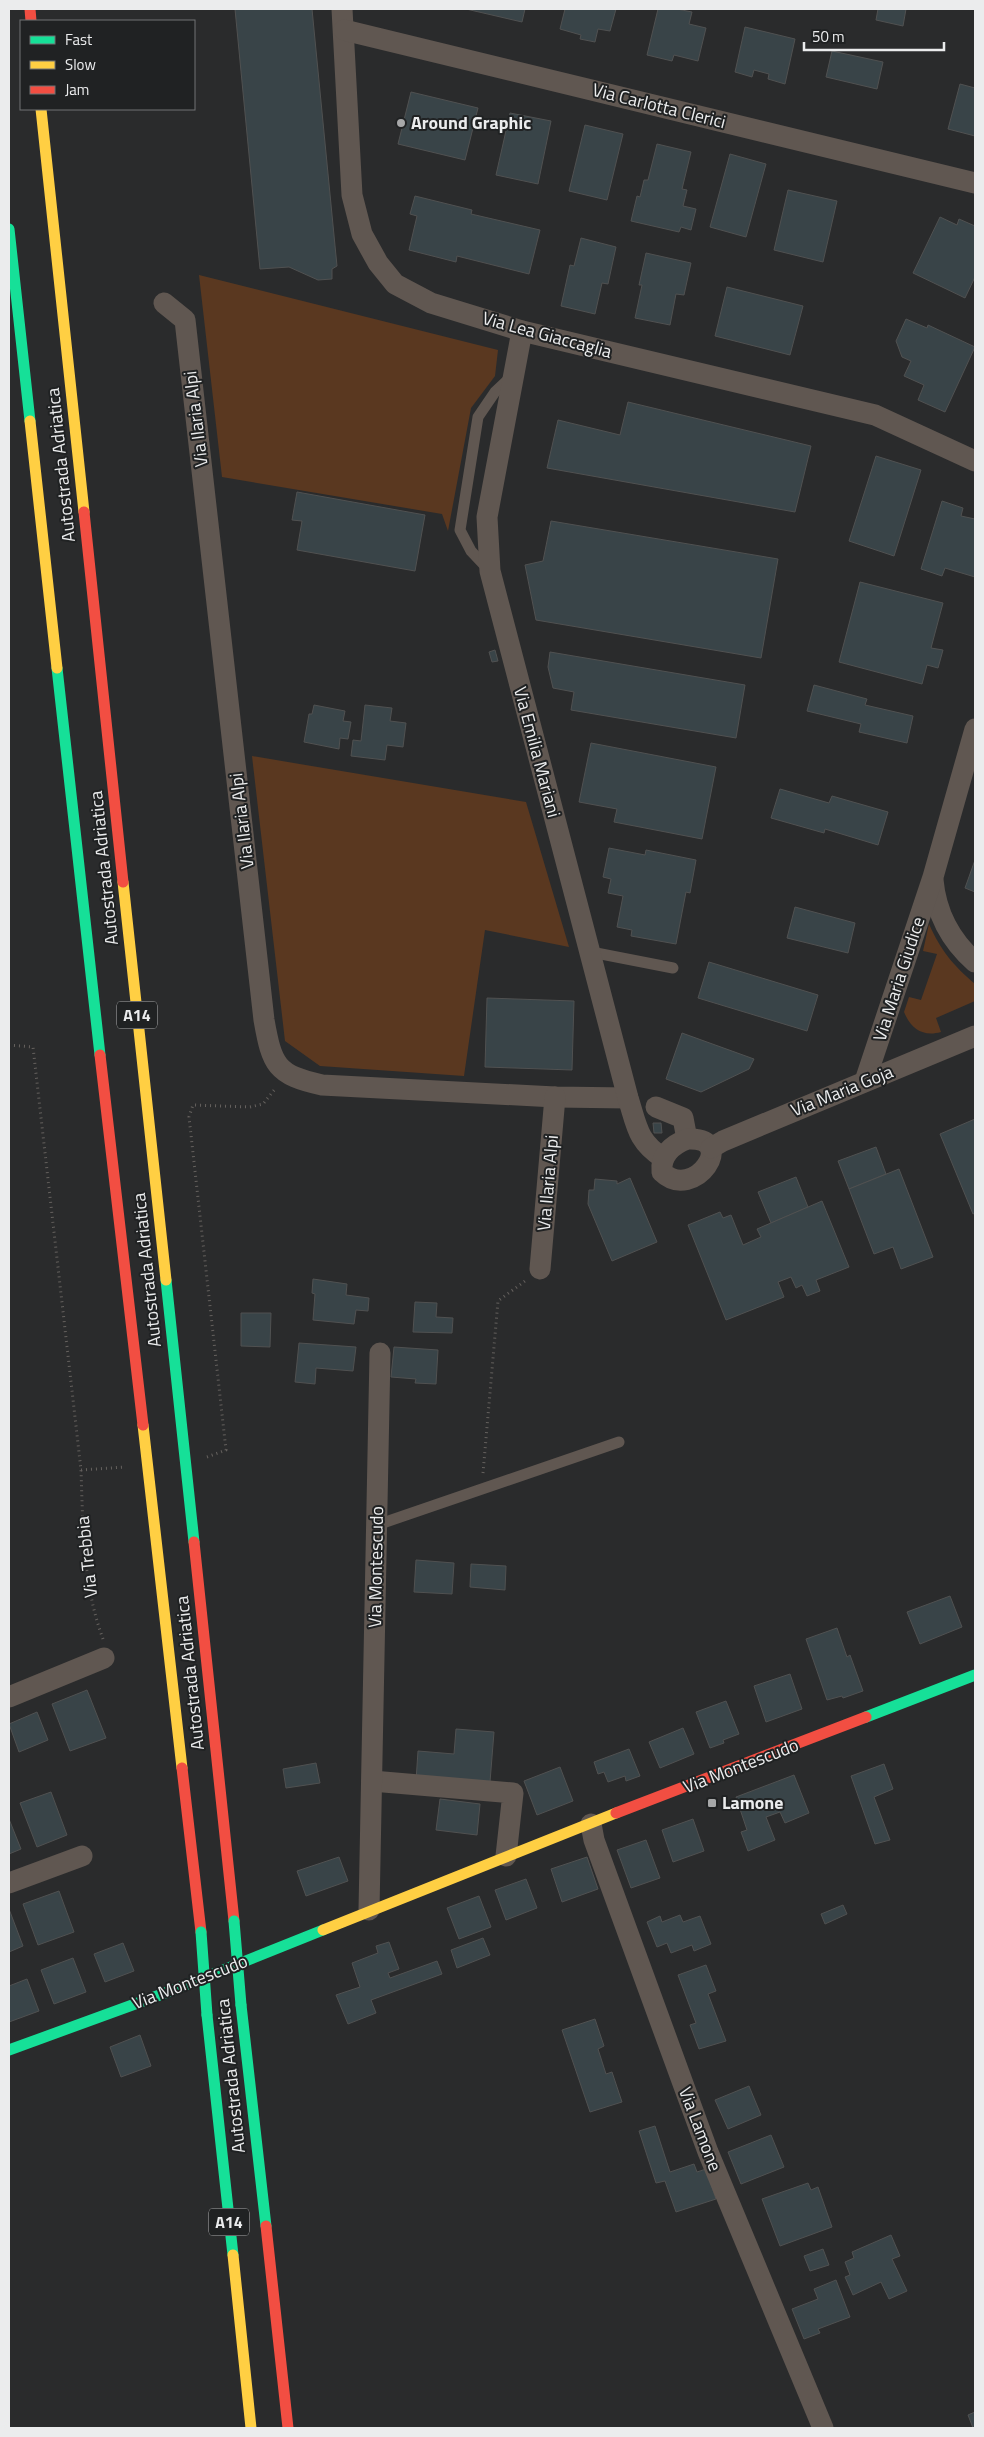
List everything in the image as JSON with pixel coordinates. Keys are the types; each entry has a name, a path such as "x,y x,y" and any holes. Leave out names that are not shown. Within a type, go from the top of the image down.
{"main road":[{"name":"Autostrada Adriatica","path":"41,110 234,1921 241,2005 288,2428"},
{"name":"Autostrada Adriatica","path":"9,229 74,824 201,1932 207,2016 251,2428"},
{"name":"Via Montescudo","path":"9,2050 168,1992 506,1856 975,1676"},
{"path":"259,2168 274,2201 287,2310"}],"street":[{"name":"Via Carlotta Clerici","path":"343,19 975,184"},
{"name":"Via Lea Giaccaglia","path":"343,19 352,195 362,234 378,263 395,284 431,303 522,331 875,415 975,461"},
{"name":"Via Ilaria Alpi","path":"164,303 185,320 264,1020 269,1048 280,1068 288,1074"},
{"name":"Via Emilia Mariani","path":"522,331 487,517 490,571 628,1098 639,1133 647,1148 663,1158"},
{"name":"Via Maria Giudice","path":"865,1081 933,877 975,729"},
{"name":"Via Maria Giudice","path":"933,877 934,892 944,924 956,943 975,962"},
{"name":"Via Maria Goja","path":"711,1148 723,1140 975,1036"},
{"path":"288,1074 296,1079 322,1085 555,1097 628,1098"},
{"name":"Via Ilaria Alpi","path":"540,1269 555,1097"},
{"path":"656,1107 683,1118 687,1139"},
{"path":"687,1139 704,1141 711,1148 710,1162 699,1173 686,1180 675,1180 662,1172 663,1158 677,1143 687,1139"},
{"name":"Via Montescudo","path":"369,1910 380,1354"},
{"path":"9,1697 104,1658"},
{"path":"372,1781 513,1793 506,1856"},
{"name":"Via Lamone","path":"591,1824 594,1840 708,2152 823,2428"},
{"path":"9,1883 82,1856"}],"lane":[{"path":"591,952 673,968"},
{"path":"377,1525 619,1442"}],"path":[{"name":"Via Trebbia","path":"9,1045 33,1047 81,1470 83,1533 89,1592 107,1649 104,1658"},
{"path":"204,1458 226,1450 190,1117 193,1105 250,1107 263,1104 288,1074"},
{"path":"482,1489 498,1302 540,1269"},
{"path":"81,1470 128,1467"}],"shaded area":[{"path":"199,275 498,350 495,376 471,408 448,531 442,514 222,477"},
{"path":"252,756 526,802 569,947 485,930 464,1076 320,1066 285,1041"},
{"path":"929,924 948,957 975,984 975,1001 936,1018 941,1032 935,1033 918,1030 910,1023 904,1012 909,997 921,1000 937,954 923,951"}],"building":[{"path":"235,9 312,9 337,266 332,269 332,279 318,280 289,267 260,269"},
{"path":"466,9 525,9 522,22"},
{"path":"565,9 616,9 610,31 598,29 595,42 580,39 581,35 560,29"},
{"path":"658,9 677,9 692,12 689,24 706,28 698,61 674,55 672,61 647,55"},
{"path":"878,9 906,9 903,26 876,20"},
{"path":"745,27 795,39 785,84 768,79 769,74 754,70 752,77 735,72"},
{"path":"832,51 883,62 877,89 826,77"},
{"path":"960,84 975,88 975,136 948,129"},
{"path":"411,92 478,108 465,160 398,144"},
{"path":"510,113 551,121 538,184 496,175"},
{"path":"585,125 623,134 607,200 569,191"},
{"path":"657,144 691,152 682,189 687,190 683,206 696,209 691,230 681,227 679,232 631,221 637,196 640,197 644,180 648,180"},
{"path":"730,154 766,164 746,237 710,227"},
{"path":"788,190 837,201 823,262 774,250"},
{"path":"415,196 472,210 471,214 540,230 529,274 457,256 456,262 409,250 417,216 410,214"},
{"path":"940,217 957,225 959,219 975,226 975,277 965,298 913,273"},
{"path":"581,238 616,247 608,284 602,283 595,314 561,306 570,265 574,266"},
{"path":"646,253 691,263 684,295 676,294 670,325 635,318 642,285 639,285"},
{"path":"727,287 803,306 790,355 715,336"},
{"path":"906,319 927,328 928,325 975,347 945,412 918,400 924,385 904,376 911,361 902,357 896,341"},
{"path":"628,402 811,446 795,512 547,468 558,420 620,435"},
{"path":"876,456 921,470 894,556 849,541"},
{"path":"297,492 425,515 415,571 297,550 302,521 292,520"},
{"path":"942,501 963,508 961,516 975,519 975,577 945,568 942,576 921,569"},
{"path":"551,521 778,559 761,658 536,620 525,565 543,561"},
{"path":"860,582 943,603 931,648 943,650 938,668 927,665 922,684 839,662"},
{"path":"495,650 498,661 492,662 489,652"},
{"path":"550,652 745,685 736,738 571,710 574,692 553,688 548,667"},
{"path":"814,685 867,699 865,705 913,716 907,743 859,732 861,724 807,711"},
{"path":"314,705 345,711 343,721 351,722 348,739 340,738 339,749 304,742 309,714 312,714"},
{"path":"365,705 392,708 390,721 406,723 403,747 387,745 385,760 351,756 353,740 361,741"},
{"path":"591,743 716,767 702,839 614,822 617,809 579,802"},
{"path":"780,789 829,803 832,796 888,812 878,845 825,829 824,833 771,818"},
{"path":"609,848 645,855 646,850 696,860 690,893 686,892 676,944 631,936 632,930 617,927 623,896 608,893 611,879 603,877"},
{"path":"975,860 975,892 965,888"},
{"path":"795,907 855,923 848,953 787,938"},
{"path":"709,962 818,995 807,1031 698,998"},
{"path":"487,998 574,1001 572,1070 485,1067"},
{"path":"682,1033 754,1059 749,1069 701,1092 666,1079"},
{"path":"975,1119 975,1213 973,1214 940,1134"},
{"path":"653,1123 661,1123 662,1133 654,1133"},
{"path":"876,1147 886,1174 849,1189 838,1161"},
{"path":"899,1169 933,1257 901,1269 893,1247 874,1254 849,1189"},
{"path":"796,1177 808,1207 771,1223 758,1192"},
{"path":"630,1178 657,1242 612,1261 588,1204 589,1190 594,1190 595,1179 617,1181 617,1184"},
{"path":"822,1201 849,1267 816,1280 820,1291 807,1296 802,1285 796,1288 791,1277 778,1282 784,1297 726,1320 688,1225 720,1212 723,1218 731,1215 743,1245 761,1237 757,1229"},
{"path":"313,1279 347,1284 346,1295 369,1298 368,1311 356,1310 354,1324 313,1320 315,1294 312,1293"},
{"path":"415,1302 437,1303 436,1317 453,1318 452,1333 413,1332"},
{"path":"241,1313 271,1313 270,1347 241,1346"},
{"path":"299,1343 356,1347 353,1371 316,1368 315,1384 295,1382"},
{"path":"394,1347 438,1350 436,1384 415,1383 416,1379 391,1377"},
{"path":"416,1560 454,1563 452,1594 414,1592"},
{"path":"471,1564 506,1566 505,1590 470,1587"},
{"path":"950,1596 962,1627 920,1644 907,1612"},
{"path":"837,1628 847,1657 850,1655 863,1691 843,1698 842,1696 827,1700 806,1639"},
{"path":"790,1674 802,1709 766,1722 754,1686"},
{"path":"87,1690 106,1738 70,1751 52,1704"},
{"path":"726,1701 739,1734 723,1740 724,1743 710,1748 696,1712"},
{"path":"37,1712 48,1740 19,1752 9,1724"},
{"path":"683,1728 694,1754 660,1768 649,1742"},
{"path":"456,1729 494,1732 490,1782 416,1781 418,1751 454,1754"},
{"path":"629,1749 640,1776 626,1781 625,1776 608,1782 604,1772 598,1774 594,1762"},
{"path":"316,1763 320,1783 286,1788 283,1769"},
{"path":"884,1764 893,1789 874,1797 890,1840 875,1844 851,1776"},
{"path":"560,1767 573,1801 537,1815 524,1781"},
{"path":"794,1775 809,1813 785,1823 780,1812 766,1817 775,1840 748,1851 741,1832 747,1830 736,1797"},
{"path":"51,1792 67,1835 37,1847 20,1803"},
{"path":"440,1799 480,1804 477,1835 436,1830"},
{"path":"9,1819 21,1849 9,1854"},
{"path":"693,1819 704,1851 673,1862 662,1830"},
{"path":"646,1840 660,1878 631,1888 617,1850"},
{"path":"339,1857 348,1881 306,1896 297,1871"},
{"path":"587,1857 598,1889 562,1902 551,1869"},
{"path":"526,1879 537,1908 506,1920 495,1890"},
{"path":"59,1891 74,1932 38,1945 23,1904"},
{"path":"479,1896 491,1927 459,1939 447,1908"},
{"path":"843,1905 847,1914 825,1924 821,1914"},
{"path":"9,1909 23,1946 9,1952"},
{"path":"680,1915 683,1922 700,1916 711,1944 694,1951 692,1945 671,1953 667,1943 657,1947 647,1922 660,1916 662,1922"},
{"path":"483,1938 490,1955 457,1968 451,1950"},
{"path":"389,1942 399,1969 388,1973 390,1978 437,1961 442,1974 371,2000 376,2013 348,2024 336,1995 360,1987 352,1963 378,1953 376,1946"},
{"path":"123,1943 134,1971 105,1982 94,1954"},
{"path":"73,1958 86,1992 54,2004 41,1970"},
{"path":"706,1965 716,1991 708,1994 726,2041 699,2049 690,2025 696,2023 678,1975"},
{"path":"27,1979 39,2011 9,2022 9,1986"},
{"path":"595,2019 604,2046 598,2049 606,2074 612,2072 622,2102 590,2112 562,2030"},
{"path":"140,2035 151,2066 121,2077 110,2047"},
{"path":"749,2086 761,2115 728,2129 715,2100"},
{"path":"655,2126 670,2172 694,2164 697,2172 706,2169 716,2199 676,2212 665,2181 656,2183 639,2131"},
{"path":"771,2135 784,2167 741,2184 728,2152"},
{"path":"808,2183 811,2190 818,2187 832,2227 780,2246 762,2199"},
{"path":"891,2235 900,2256 892,2259 907,2291 889,2299 881,2282 853,2295 845,2277 850,2275 845,2262 854,2258 852,2252"},
{"path":"823,2249 829,2265 810,2271 804,2256"},
{"path":"836,2280 850,2317 818,2329 820,2333 804,2339 792,2309 818,2299 814,2289"},
{"path":"975,2412 975,2428 973,2428 968,2415"}],"traffic: fast":[{"path":"9,229 30,421"},
{"path":"57,668 100,1055"},
{"path":"166,1280 194,1542"},
{"path":"866,1717 975,1675"},
{"path":"234,1921 241,2005"},
{"path":"9,2050 168,1992 323,1930"},
{"path":"201,1932 207,2015"},
{"path":"241,2005 266,2226"},
{"path":"207,2015 233,2255"}],"traffic: slow":[{"path":"41,110 84,512"},
{"path":"30,421 57,668"},
{"path":"123,882 166,1280"},
{"path":"143,1425 182,1768"},
{"path":"323,1930 616,1813"},
{"path":"233,2255 251,2428"}],"traffic: jam":[{"path":"30,9 31,20"},
{"path":"84,512 123,882"},
{"path":"100,1055 143,1425"},
{"path":"194,1542 234,1921"},
{"path":"616,1813 866,1717"},
{"path":"182,1768 201,1932"},
{"path":"266,2226 288,2428"}],"place":[{"name":"Around Graphic","path":"401,123"},
{"name":"Lamone","path":"712,1803"}]}
